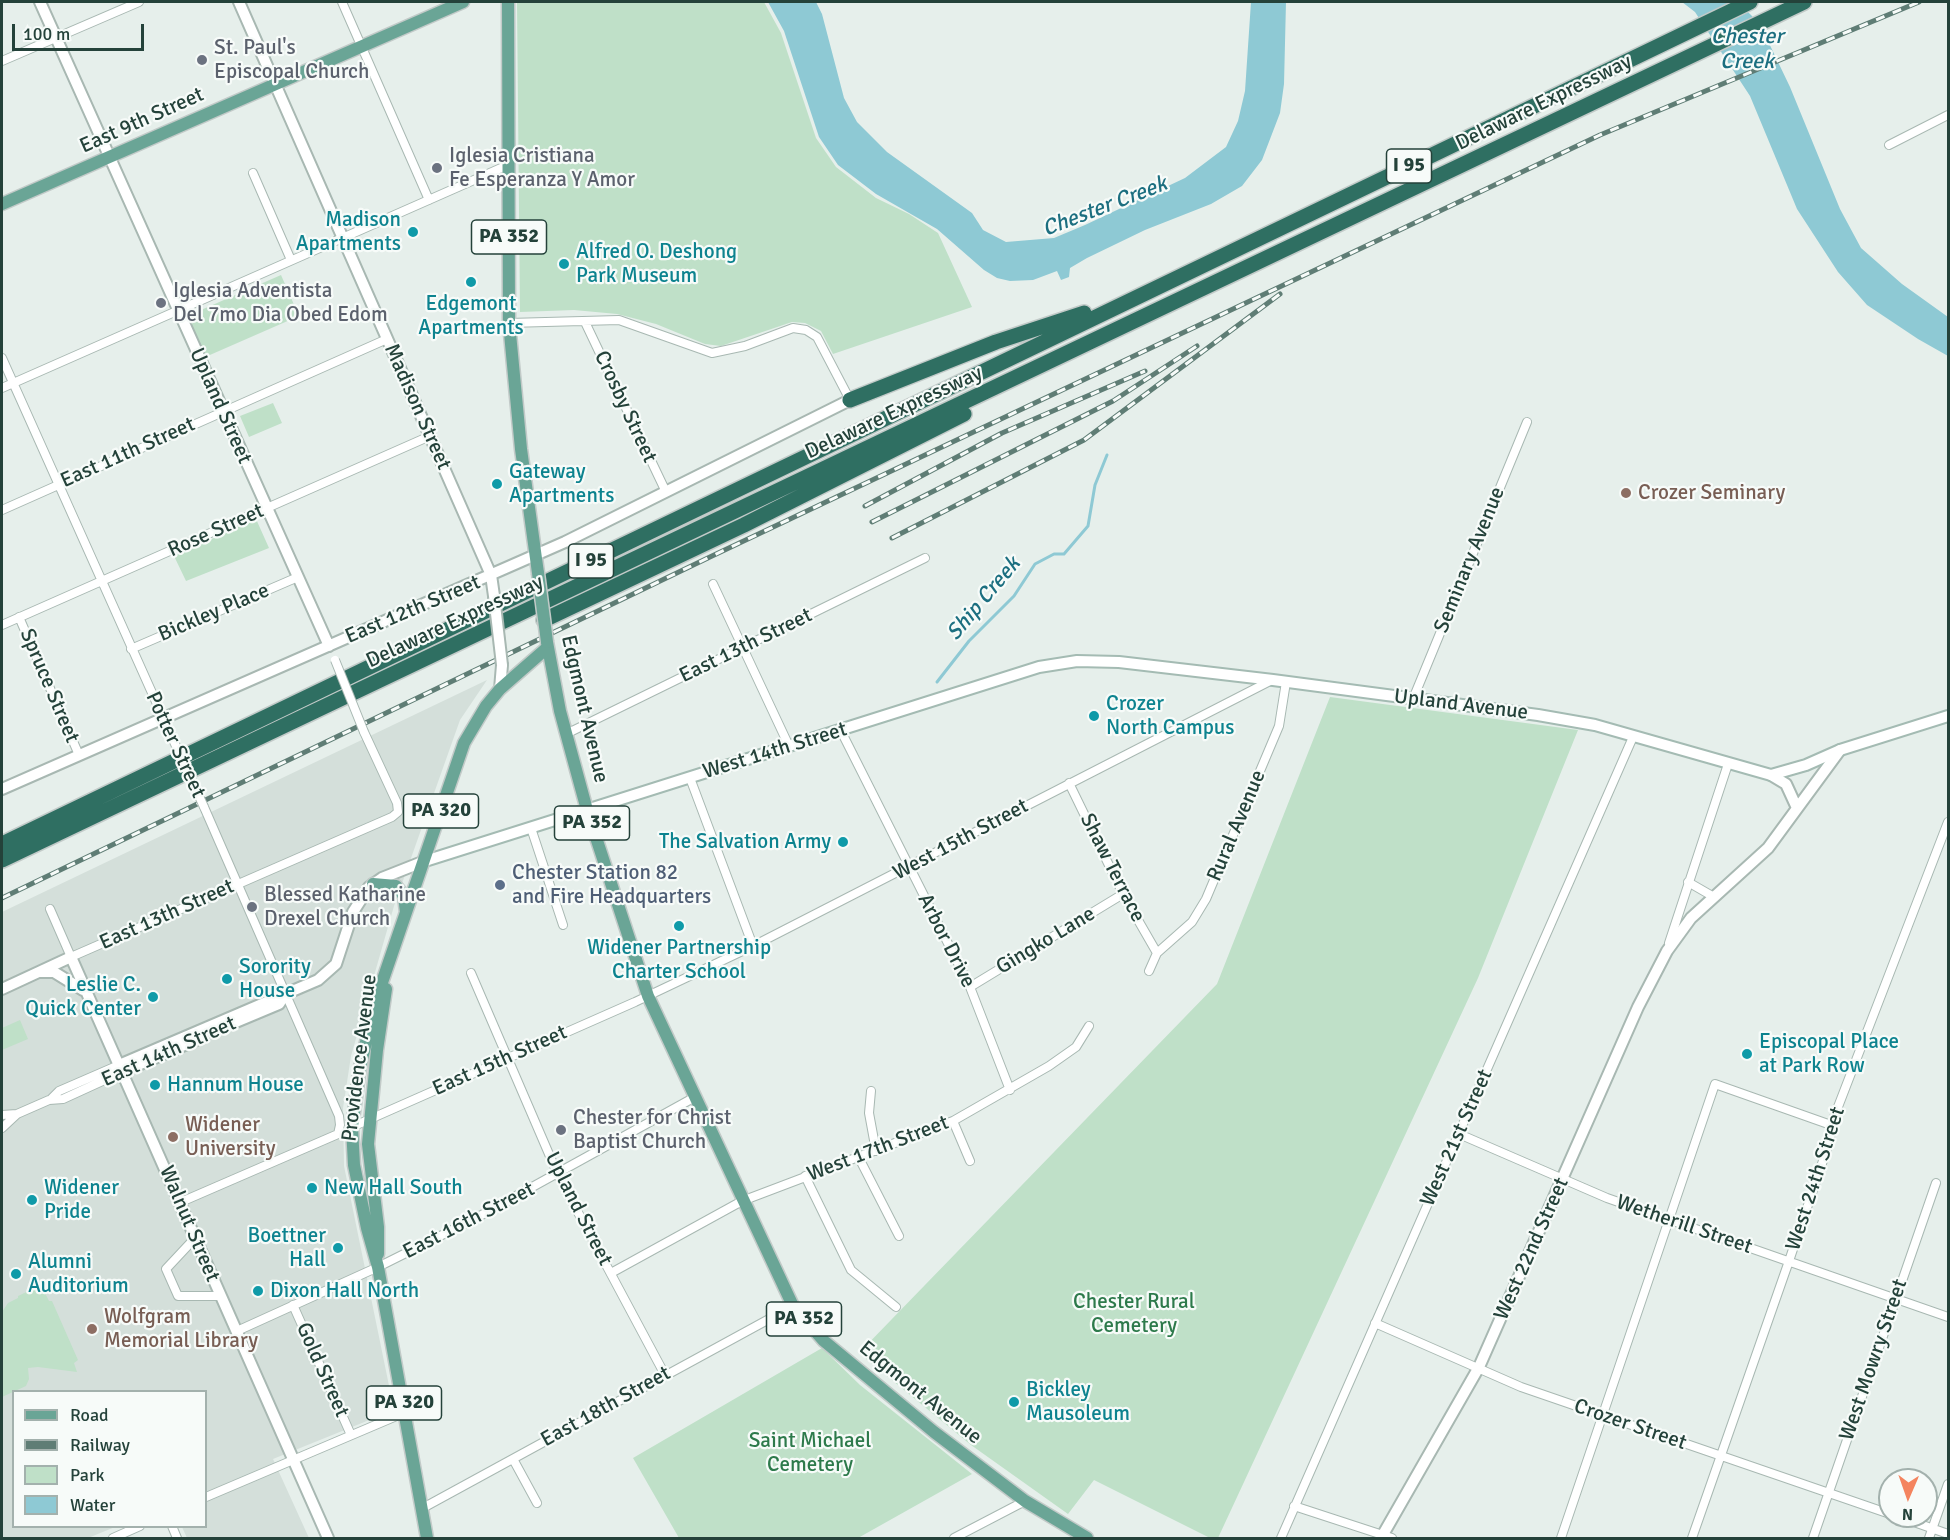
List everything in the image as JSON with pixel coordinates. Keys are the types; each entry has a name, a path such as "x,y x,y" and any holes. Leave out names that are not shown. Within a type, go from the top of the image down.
{"highway":[{"name":"Delaware Expressway","path":"2,844 1750,2"},
{"name":"Delaware Expressway","path":"2,860 1804,2"},
{"path":"850,400 996,342 1074,317 1179,276"},
{"path":"544,620 1014,390 1084,346"}],"main road":[{"name":"East 9th Street","path":"2,204 463,2"},
{"name":"PA 352","path":"508,2 509,323"},
{"name":"Edgmont Avenue","path":"509,323 518,423 544,620 566,734 587,810 648,996 742,1201 793,1306 824,1341 934,1432 1025,1501 1087,1539"},
{"name":"Providence Avenue","path":"427,1539 406,1412 378,1267 356,1179 352,1127 369,1024 464,743 486,706 500,689 548,644"},
{"path":"373,884 390,883 401,890 407,915"},
{"name":"Providence Avenue","path":"378,1267 378,1227 368,1144 369,1119 377,1050 392,960"}],"street":[{"name":"Upland Street","path":"40,2 329,646 364,732 397,804 398,812"},
{"path":"2,62 139,2"},
{"name":"Madison Street","path":"239,2 491,575 502,665 500,689"},
{"path":"342,2 429,200"},
{"path":"1889,145 1948,116"},
{"path":"2,388 508,165"},
{"path":"252,173 291,260"},
{"path":"509,323 619,320 712,353 745,346 793,328 806,330 817,337 850,400"},
{"name":"Crosby Street","path":"585,322 666,492"},
{"name":"East 11th Street","path":"2,510 387,339"},
{"name":"Potter Street","path":"2,357 161,719 170,733 204,807 339,1116 338,1134 181,1202"},
{"name":"East 12th Street","path":"2,789 537,555 850,400"},
{"name":"Seminary Avenue","path":"1413,699 1527,422"},
{"name":"Rose Street","path":"2,625 430,436"},
{"name":"East 13th Street","path":"566,734 925,558"},
{"name":"Bickley Place","path":"131,649 298,577"},
{"path":"713,584 789,746"},
{"name":"Spruce Street","path":"19,617 79,756"},
{"name":"Upland Avenue","path":"963,691 1039,667 1077,661 1119,662 1273,680 1586,723 1771,775"},
{"name":"West 15th Street","path":"648,996 909,868 1069,783 1273,680"},
{"name":"Rural Avenue","path":"1157,953 1192,922 1206,899 1279,726 1286,682"},
{"name":"West 14th Street","path":"587,810 963,691"},
{"path":"1771,775 1806,765 1840,750 1948,716"},
{"name":"Arbor Drive","path":"841,731 970,987 1010,1090"},
{"name":"West 21st Street","path":"1281,1539 1633,736"},
{"name":"West 22nd Street","path":"1385,1538 1479,1367 1638,1007 1667,951 1691,918 1768,848 1840,750"},
{"name":"West 22nd Street","path":"1667,951 1728,764"},
{"path":"1771,775 1786,784 1797,808"},
{"path":"690,778 753,946"},
{"name":"Shaw Terrace","path":"1069,783 1123,894 1157,953"},
{"name":"East 14th Street","path":"2,1115 17,1114 50,1100 59,1091 120,1069 206,1032 275,997 285,995 318,980 336,964 358,902 373,884 388,875 425,861 587,810"},
{"name":"East 13th Street","path":"2,989 392,817 398,812"},
{"name":"West 24th Street","path":"1692,1539 1830,1140 1831,1125 1948,822"},
{"path":"531,828 563,925"},
{"path":"1688,882 1714,897"},
{"name":"Gingko Lane","path":"970,987 1123,894"},
{"name":"Walnut Street","path":"50,909 328,1539"},
{"path":"1149,971 1157,953"},
{"path":"38,972 54,972 86,991"},
{"name":"Upland Street","path":"471,973 558,1175 665,1375"},
{"name":"East 15th Street","path":"352,1127 648,996"},
{"name":"West 17th Street","path":"611,1273 742,1201 953,1121 1010,1090 1076,1047 1089,1026"},
{"path":"1561,1539 1715,1084 1831,1125"},
{"path":"871,1091 868,1113 876,1151"},
{"name":"East 16th Street","path":"237,1331 378,1267 558,1175 695,1097"},
{"name":"East 14th Street","path":"2,1128 17,1114"},
{"path":"953,1121 970,1161"},
{"name":"Wetherill Street","path":"1459,1134 1670,1222 1948,1317"},
{"path":"859,1158 898,1236"},
{"path":"804,1176 851,1270 896,1307"},
{"name":"West Mowry Street","path":"1813,1539 1936,1182"},
{"path":"195,1238 166,1269 178,1296 219,1296"},
{"name":"Gold Street","path":"293,1305 351,1435"},
{"name":"East 18th Street","path":"421,1509 793,1306"},
{"name":"Crozer Street","path":"1375,1323 1521,1387 1878,1510"},
{"path":"207,1497 292,1458 406,1412"},
{"path":"513,1459 537,1503"},
{"path":"1938,1513 1948,1484"},
{"path":"955,1538 1025,1501"},
{"path":"1294,1506 1385,1538"},
{"path":"113,1539 138,1528"},
{"path":"1929,1539 1933,1528 1948,1534"}],"shaded area":[{"name":"Widener University","path":"487,680 460,720 394,906 351,1056 343,1108 344,1166 394,1410 273,1459 309,1538 187,1538 182,1528 207,1528 207,1390 12,1390 12,1528 113,1528 88,1538 2,1538 2,912"}],"green space":[{"path":"517,2 764,2 781,33 816,138 836,167 876,198 909,214 938,233 972,307 833,354 821,331 805,323 792,322 721,346 705,344 656,324 617,314 574,310 520,312"},
{"path":"281,275 299,316 203,358 185,317"},
{"path":"273,403 282,423 249,437 240,416"},
{"path":"256,519 269,548 186,581 174,556"},
{"name":"Chester Rural Cemetery","path":"1330,697 1578,730 1478,978 1218,1538 1210,1538 1094,1480 1068,1514 971,1445 859,1353 1217,984"},
{"path":"20,1020 28,1039 2,1050 2,1028"},
{"path":"41,1285 49,1301 52,1301 78,1360 74,1363 77,1372 38,1367 28,1368 29,1379 26,1386 12,1390 12,1392 2,1397 2,1312 8,1303"},
{"name":"Saint Michael Cemetery","path":"822,1348 860,1385 972,1474 858,1538 679,1538 633,1458"}],"water":[{"name":"Chester Creek","path":"768,2 816,2 822,14 844,98 857,122 887,152 972,213 983,230 1006,242 1054,238 1085,225 1185,178 1226,147 1238,121 1245,91 1251,2 1286,2 1284,84 1280,113 1262,160 1242,186 1211,204 1145,230 1087,258 1070,268 1069,277 1061,280 1057,271 1033,280 1010,281 997,278 984,270 937,229 876,194 838,165 819,137 784,31"},
{"name":"Chester Creek","path":"1682,2 1738,2 1752,16 1767,39 1790,87 1840,209 1861,248 1902,284 1948,317 1948,356 1867,305 1838,272 1797,209 1750,96 1695,12"}],"waterway":[{"name":"Ship Creek","path":"937,682 969,641 1014,596 1035,564 1054,554 1064,554 1088,526 1095,485 1107,455"}],"railway":[{"path":"2,898 712,556 1600,135 1919,2"},
{"path":"892,538 1084,440 1280,294"},
{"path":"872,522 1113,401 1197,346"},
{"path":"865,506 1002,433 1145,371"}],"place":[{"name":"St. Paul's Episcopal Church","path":"202,60"},
{"name":"Iglesia Cristiana Fe Esperanza Y Amor","path":"437,168"},
{"name":"Madison Apartments","path":"413,232"},
{"name":"Alfred O. Deshong Park Museum","path":"564,264"},
{"name":"Edgemont Apartments","path":"471,282"},
{"name":"Iglesia Adventista Del 7mo Dia Obed Edom","path":"161,303"},
{"name":"Gateway Apartments","path":"497,484"},
{"name":"Crozer Seminary","path":"1626,493"},
{"name":"Crozer North Campus","path":"1094,716"},
{"name":"The Salvation Army","path":"843,842"},
{"name":"Chester Station 82 and Fire Headquarters","path":"500,885"},
{"name":"Blessed Katharine Drexel Church","path":"252,907"},
{"name":"Widener Partnership Charter School","path":"679,926"},
{"name":"Sorority House","path":"227,979"},
{"name":"Leslie C. Quick Center","path":"153,997"},
{"name":"Episcopal Place at Park Row","path":"1747,1054"},
{"name":"Hannum House","path":"155,1085"},
{"name":"Chester for Christ Baptist Church","path":"561,1130"},
{"name":"Widener University","path":"173,1137"},
{"name":"New Hall South","path":"312,1188"},
{"name":"Widener Pride","path":"32,1200"},
{"name":"Boettner Hall","path":"338,1248"},
{"name":"Alumni Auditorium","path":"16,1274"},
{"name":"Dixon Hall North","path":"258,1291"},
{"name":"Wolfgram Memorial Library","path":"92,1329"},
{"name":"Bickley Mausoleum","path":"1014,1402"}]}
